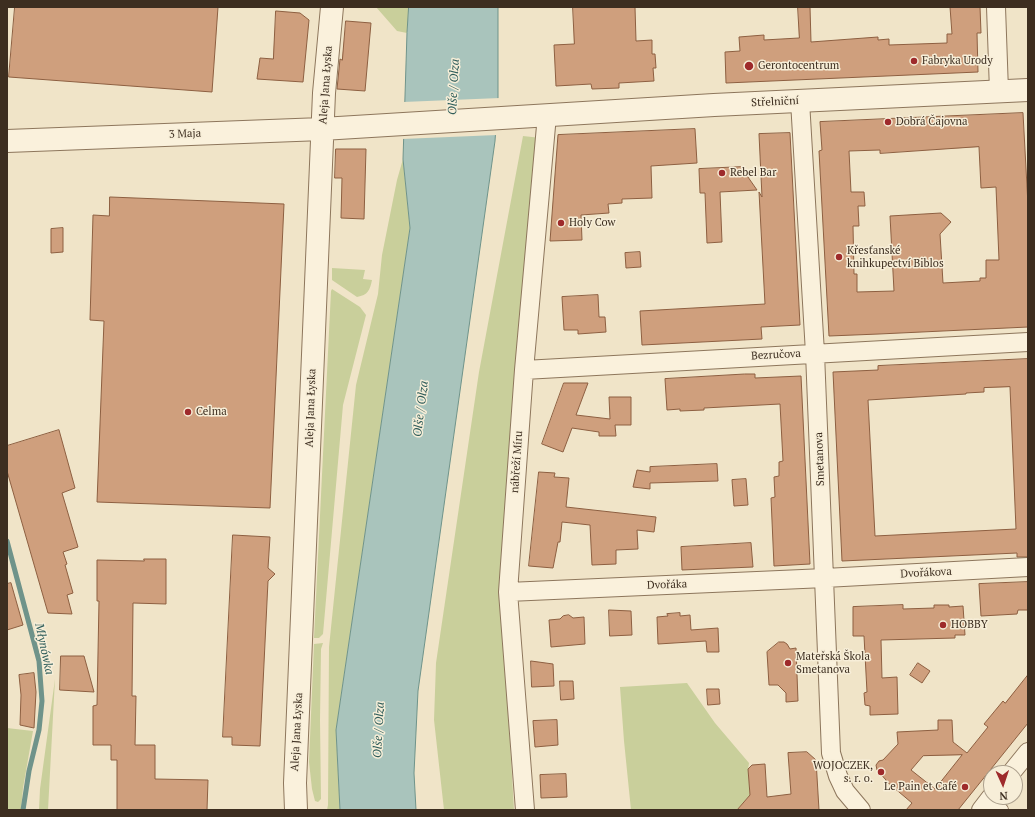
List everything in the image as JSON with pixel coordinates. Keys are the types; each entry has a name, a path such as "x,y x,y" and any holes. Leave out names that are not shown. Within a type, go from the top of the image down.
{"street":[{"name":"Aleja Jana Łyska","path":"296,810 295,783 322,129 332,7"},
{"path":"996,7 999,91"},
{"name":"Střelniční","path":"363,126 800,101 1028,90"},
{"name":"Smetanova","path":"800,101 815,353 831,754 838,776 846,790 861,810"},
{"name":"nábřeží Míru","path":"525,810 508,592 524,370 547,115"},
{"name":"3 Maja","path":"7,141 322,129 363,126"},
{"name":"Bezručova","path":"524,370 1028,342"},
{"name":"Dvořákova","path":"825,578 1028,567"},
{"name":"Dvořáka","path":"508,592 825,578"},
{"path":"1017,765 1028,752"}],"green space":[{"path":"376,7 409,7 407,33 397,31"},
{"path":"523,136 541,138 501,589 514,810 444,810 434,720 436,663 479,372"},
{"path":"403,159 410,228 336,730 340,810 327,810 329,647 356,385 378,294 382,255 397,180"},
{"path":"332,268 365,270 363,279 372,280 369,289 364,295 357,297 332,280"},
{"path":"332,289 360,307 366,315 343,405 323,634 319,638 314,638 331,291"},
{"path":"323,643 321,649 320,720 321,799 318,802 315,801 312,789 309,762 314,644"},
{"path":"55,679 48,810 39,810 40,789"},
{"path":"687,683 715,723 749,763 748,770 750,795 737,810 631,810 620,687"},
{"path":"7,728 33,731 23,788 21,810 7,810"}],"water":[{"name":"Olše / Olza","path":"409,7 498,7 498,99 495,141 418,691 414,773 416,810 340,810 336,730 410,228 403,159"}],"pier":[{"path":"500,98 497,135 402,139 403,102"}],"building":[{"path":"15,7 218,7 212,92 9,77"},
{"path":"573,7 635,7 636,41 652,40 652,54 655,54 656,68 653,68 654,81 619,83 619,88 592,89 591,84 556,86 554,45 574,44"},
{"path":"798,7 810,7 811,42 878,37 878,40 889,39 889,45 947,43 947,34 952,34 950,7 980,7 981,33 977,33 978,72 726,83 725,52 740,51 739,37 764,35 764,40 799,38"},
{"path":"276,11 300,13 309,20 303,82 257,79 260,58 273,59"},
{"path":"346,21 371,23 365,91 337,89"},
{"path":"1023,113 1028,205 1028,327 829,336 819,151 822,150 820,122","holes":["979,147 981,188 996,187 999,260 986,260 986,278 980,278 980,281 943,283 940,234 951,222 941,213 890,216 894,291 857,292 857,274 854,274 853,226 859,226 858,206 865,206 864,192 851,192 849,151 880,150 880,153"]},
{"path":"695,129 697,163 651,166 652,198 622,199 622,203 608,204 609,213 581,215 582,240 550,241 558,135"},
{"path":"790,133 800,325 761,327 762,339 642,345 640,311 765,304 759,192 762,197 759,134"},
{"path":"336,149 366,149 364,219 341,218 342,178 335,178"},
{"path":"741,167 757,190 720,192 722,242 707,243 705,193 700,193 699,169"},
{"name":"Celma","path":"110,197 284,204 270,508 97,502 104,321 90,320 93,215 109,216"},
{"path":"63,228 63,252 51,253 51,229"},
{"path":"640,252 641,267 626,268 625,253"},
{"path":"598,295 599,317 605,317 606,332 578,334 578,330 564,330 562,297"},
{"path":"1028,359 1028,557 1017,557 1017,553 842,561 833,372 878,370 878,366","holes":["1010,387 1016,529 875,536 868,400 966,394 984,392 984,388"]},
{"path":"755,374 755,378 801,376 810,564 774,566 771,498 775,497 774,477 779,476 779,462 783,461 780,404 704,408 704,410 667,410 665,379"},
{"path":"564,383 588,383 576,415 610,419 609,397 631,397 631,425 615,425 616,436 599,436 599,432 572,428 563,452 542,444"},
{"path":"59,430 75,488 62,493 78,547 63,552 73,593 67,595 72,614 48,613 7,471 7,446"},
{"path":"717,464 718,481 650,483 650,489 633,487 637,470 650,472 650,467"},
{"path":"539,472 555,473 554,477 569,478 566,507 656,517 654,532 637,530 638,549 616,550 616,564 592,565 590,525 562,522 560,542 558,542 553,568 529,566"},
{"path":"746,479 748,505 734,506 732,480"},
{"path":"233,535 270,537 268,568 275,574 268,581 260,746 232,745 232,737 223,737"},
{"path":"751,543 753,567 682,570 681,547"},
{"path":"144,559 166,559 166,604 133,603 132,696 136,696 135,745 155,745 155,779 208,780 207,810 117,810 117,760 111,760 111,745 93,745 93,706 97,705 99,601 97,601 97,560 144,561"},
{"path":"1028,582 1028,610 1018,610 1017,614 981,616 979,584"},
{"path":"11,583 23,625 7,630 7,584"},
{"path":"903,605 903,609 934,608 934,605 949,605 949,607 963,606 965,635 955,635 955,638 881,640 882,678 897,677 898,714 870,715 870,706 865,705 864,693 867,692 864,636 853,636 853,607"},
{"path":"609,610 631,611 632,635 610,636"},
{"path":"680,613 680,616 690,615 691,630 718,628 719,652 707,652 706,641 658,644 657,617 668,616 667,614"},
{"path":"569,615 573,618 584,617 585,644 551,647 549,620 560,619 563,616"},
{"path":"779,642 784,642 790,649 796,648 798,701 786,702 786,693 778,685 769,685 767,652"},
{"path":"61,656 84,656 94,692 60,690"},
{"path":"531,661 553,664 554,686 532,687"},
{"path":"918,663 930,671 922,683 910,675"},
{"path":"34,673 36,692 34,728 20,725 21,695 19,675"},
{"path":"1028,675 1028,723 994,765 983,765 983,779 958,810 906,810 912,803 886,781 877,770 876,765 879,761 883,760 898,744 897,732 938,730 938,720 952,720 953,742 967,753 988,727 984,724 1003,701 1005,703","holes":["962,755 935,789 911,770 923,756"]},
{"path":"560,681 573,681 574,699 561,700"},
{"path":"707,689 719,689 720,704 708,705"},
{"path":"557,720 558,745 535,747 533,721"},
{"path":"807,752 816,760 819,810 737,810 750,795 748,769 752,765 765,764 767,797 791,794 788,753"},
{"path":"566,774 567,797 541,798 540,775"}],"waterway":[{"name":"Młynówka","path":"7,541 39,661 42,701 39,730 29,771 23,810"}],"place":[{"name":"Fabryka Urody","path":"914,61"},
{"name":"Gerontocentrum","path":"749,66"},
{"name":"Dobrá Čajovna","path":"888,122"},
{"name":"Rebel Bar","path":"722,173"},
{"name":"Holy Cow","path":"561,223"},
{"name":"Křesťanské knihkupectví Biblos","path":"839,257"},
{"name":"Celma","path":"188,412"},
{"name":"HOBBY","path":"943,625"},
{"name":"Mateřská Škola Smetanova","path":"788,663"},
{"name":"WOJOCZEK, s. r. o.","path":"881,772"},
{"name":"Le Pain et Café","path":"965,787"}]}
